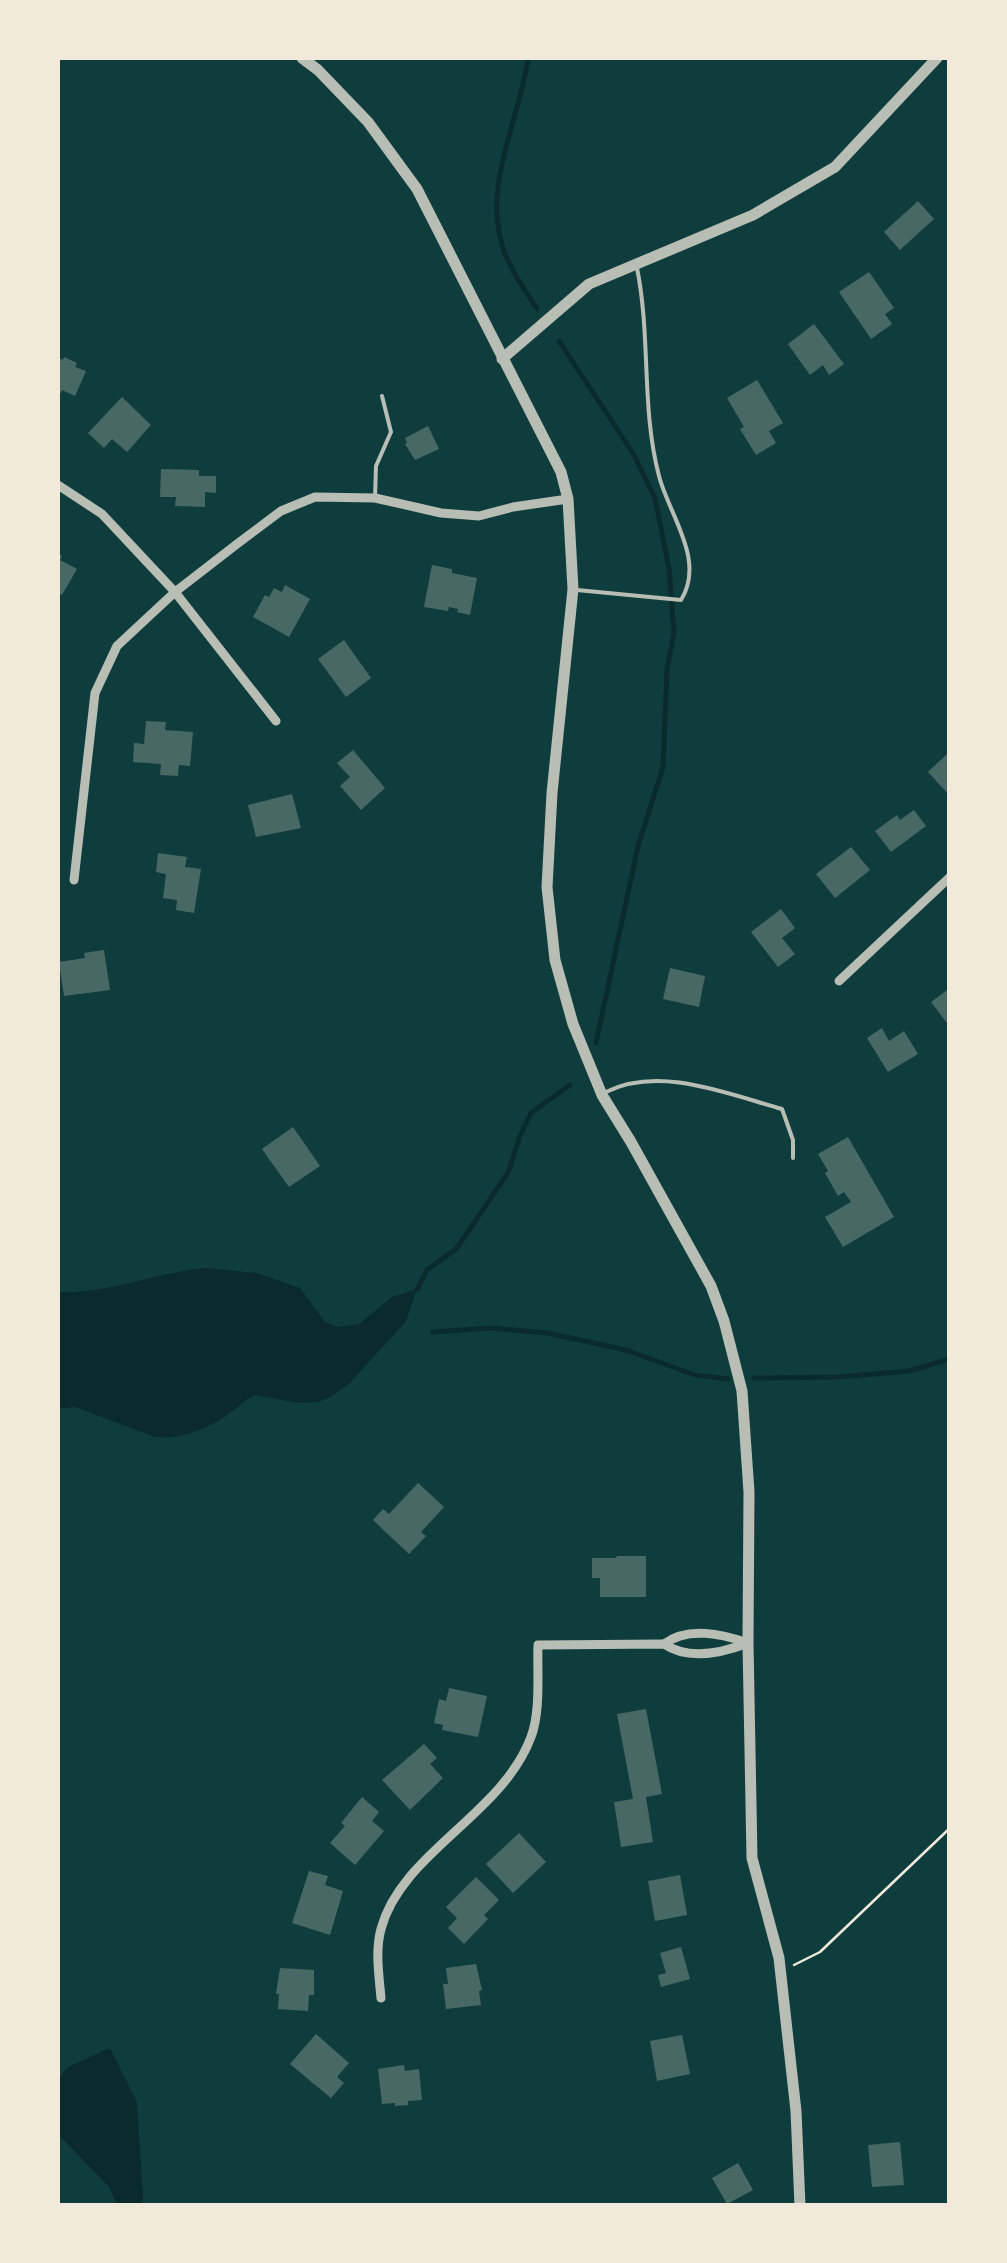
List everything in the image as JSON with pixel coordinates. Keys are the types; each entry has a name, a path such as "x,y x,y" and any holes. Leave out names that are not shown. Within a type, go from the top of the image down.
{"street":[{"path":"302,58 368,122 417,189 560,472 568,498 573,590 552,794 548,887 555,960 573,1024 602,1094 711,1286 742,1392 749,1492 752,1858 781,1972 796,2111 800,2206"},
{"path":"502,359 590,284 753,215 835,167 937,58"},
{"path":"58,484 102,514 175,592 276,721"},
{"path":"74,880 95,693 117,646 175,592 281,512 315,497 375,498 441,514 478,516 568,498"},
{"path":"838,980 950,877"},
{"path":"664,1644 676,1635 708,1634 723,1634 748,1643"},
{"path":"381,1998 377,1950 381,1926 398,1894 418,1867 514,1772 533,1734 538,1644 664,1644 676,1652 721,1653 748,1643"}],"lane":[{"path":"573,590 681,600 688,589 690,562 684,537 664,492 650,440 636,264"},
{"path":"375,498 376,466 392,432 382,396"},
{"path":"602,1094 620,1085 670,1082 705,1087 782,1110 793,1140 794,1158"}],"path":[{"path":"781,1972 820,1952 950,1828"}],"water":[{"path":"205,1268 257,1273 300,1288 325,1322 338,1327 359,1324 392,1297 417,1289 406,1321 349,1384 319,1402 298,1403 255,1395 207,1427 166,1437 155,1437 75,1407 58,1409 58,1292 95,1290"},
{"path":"110,2048 137,2103 141,2205 117,2205 109,2187 58,2134 58,2080 66,2068"}],"building":[{"path":"918,201 934,219 900,250 884,232"},
{"path":"869,272 894,308 885,314 892,324 871,339 839,292"},
{"path":"814,324 844,364 829,375 823,365 810,375 788,344"},
{"path":"64,357 86,371 75,396 58,392 58,358"},
{"path":"757,380 783,423 769,431 776,443 756,455 727,398"},
{"path":"122,397 151,425 127,452 112,439 104,448 88,433"},
{"path":"428,426 439,449 415,460 405,438"},
{"path":"161,469 199,470 199,476 216,476 216,493 205,492 205,507 175,506 176,497 160,497"},
{"path":"58,554 62,556 60,560 77,569 62,595 58,593"},
{"path":"432,565 477,578 470,615 449,607 448,611 424,607"},
{"path":"285,585 310,599 289,637 253,617 265,595 269,597 274,588 282,592"},
{"path":"344,640 371,678 346,697 318,659"},
{"path":"146,721 166,722 165,730 193,732 190,766 179,765 178,776 160,775 161,764 133,762 134,743 144,744"},
{"path":"353,750 385,788 361,810 340,786 350,777 337,763"},
{"path":"947,754 950,757 950,796 928,772"},
{"path":"292,794 301,828 256,837 248,805"},
{"path":"914,810 926,826 891,852 875,831 897,815 900,820"},
{"path":"851,847 870,870 835,898 816,874"},
{"path":"158,853 187,857 185,867 201,869 194,913 176,910 177,900 163,898 166,874 156,872"},
{"path":"781,909 795,928 782,938 795,954 778,967 751,932"},
{"path":"104,950 110,990 64,996 59,962"},
{"path":"670,968 705,976 699,1007 663,999"},
{"path":"950,988 950,1021 947,1023 931,1002"},
{"path":"882,1028 889,1041 904,1031 918,1054 888,1072 867,1038"},
{"path":"293,1127 320,1166 289,1187 262,1149"},
{"path":"848,1137 894,1217 843,1247 825,1217 851,1202 844,1192 838,1196 818,1154"},
{"path":"418,1483 444,1507 421,1532 426,1536 409,1554 373,1520 383,1509 389,1514"},
{"path":"646,1556 646,1597 600,1597 600,1578 592,1578 592,1558"},
{"path":"449,1688 487,1696 478,1737 442,1730 443,1725 434,1723 439,1699 446,1701"},
{"path":"646,1709 662,1794 646,1797 653,1842 621,1847 614,1802 633,1799 617,1714"},
{"path":"424,1744 437,1758 430,1764 443,1778 410,1810 382,1780"},
{"path":"362,1797 379,1812 372,1821 384,1831 355,1865 330,1843"},
{"path":"519,1833 546,1862 513,1893 486,1864"},
{"path":"309,1871 328,1876 325,1885 343,1891 330,1935 292,1923"},
{"path":"680,1875 687,1915 655,1921 648,1881"},
{"path":"476,1877 499,1900 484,1915 488,1919 464,1944 448,1928 457,1918 446,1907"},
{"path":"681,1947 690,1979 661,1987 658,1975 666,1973 660,1953"},
{"path":"476,1964 481,2005 446,2009 446,1968"},
{"path":"280,1968 314,1970 314,1995 309,1995 308,2011 278,2009"},
{"path":"316,2034 349,2063 337,2077 344,2083 331,2098 290,2064"},
{"path":"682,2035 690,2074 657,2081 650,2041"},
{"path":"404,2065 405,2071 419,2069 422,2100 408,2101 408,2105 382,2104 378,2069"},
{"path":"900,2142 904,2185 872,2187 868,2145"},
{"path":"738,2163 753,2190 727,2204 712,2178"}],"waterway":[{"path":"528,58 497,200 503,248 537,309"},
{"path":"559,341 634,455 655,498 669,569 674,632 667,670 663,767 638,846 596,1043"},
{"path":"417,1289 427,1270 456,1249 508,1173 531,1113 570,1085"},
{"path":"433,1332 491,1328 547,1333 626,1350 695,1375 728,1379"},
{"path":"754,1378 909,1371 950,1359"}]}
